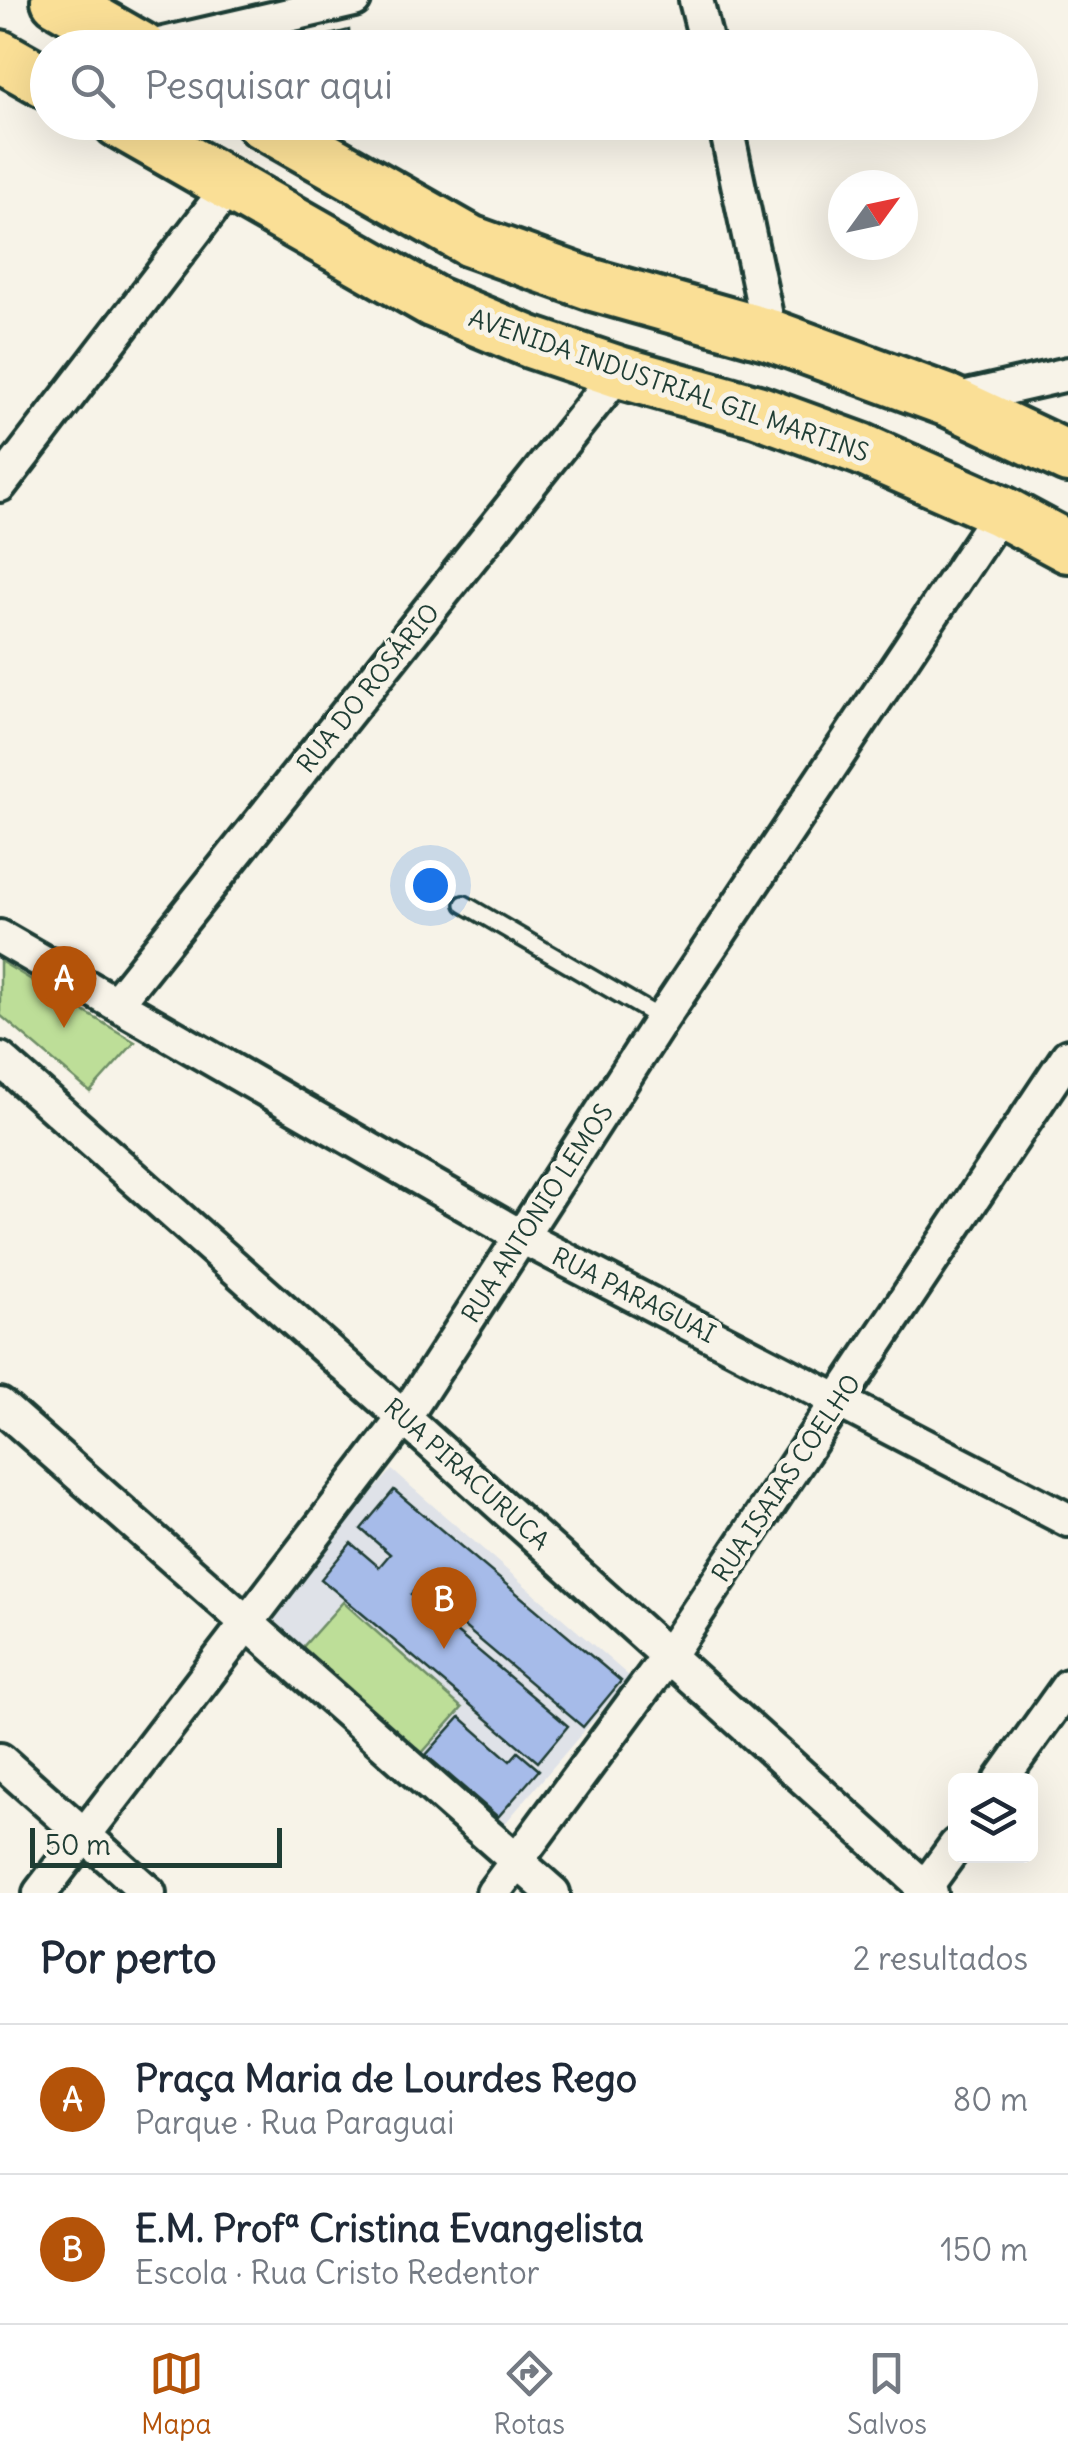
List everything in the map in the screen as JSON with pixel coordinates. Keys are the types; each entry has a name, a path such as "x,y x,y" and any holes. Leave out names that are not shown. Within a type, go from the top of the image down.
{"main road":[{"path":"57,0 111,30"},
{"path":"0,56 30,73"},
{"name":"AVENIDA INDUSTRIAL GIL MARTINS","path":"152,140 434,302 530,342 757,411 861,448 1002,510 1068,547"},
{"path":"293,140 470,241 539,268 770,336 949,401 1068,458"}],"street":[{"path":"222,30 354,0"},
{"path":"696,0 704,30"},
{"path":"730,140 770,336"},
{"path":"0,485 231,184"},
{"name":"RUA DO ROSÁRIO","path":"116,1003 619,372"},
{"path":"949,401 1068,374"},
{"name":"RUA ANTONIO LEMOS","path":"40,1893 404,1418 662,1020 1002,510"},
{"name":"RUA PARAGUAI","path":"0,936 522,1238 1068,1520"},
{"name":"RUA ISAIAS COELHO","path":"492,1893 668,1656 1068,1056"},
{"name":"RUA PIRACURUCA","path":"0,1059 926,1891"},
{"path":"0,1405 552,1893"},
{"path":"1006,1773 1068,1686"},
{"path":"0,1760 149,1893"},
{"path":"926,1891 948,1857"}],"lane":[{"path":"464,904 662,1020"}],"shaded area":[{"path":"392,1470 630,1677 496,1834 259,1621"}],"green space":[{"path":"0,961 135,1042 90,1092 0,1015"},
{"path":"343,1602 462,1708 421,1754 302,1648"}],"building":[{"path":"394,1490 621,1681 583,1727 417,1587 411,1594 568,1726 538,1762 321,1579 351,1543 379,1567 390,1554 361,1529"},
{"path":"460,1717 510,1761 518,1752 539,1770 498,1817 426,1755"}],"place":[{"name":"Praça Maria de Lourdes Rego","path":"64,1028"},
{"name":"E.M. Profª Cristina Evangelista","path":"444,1649"}]}
